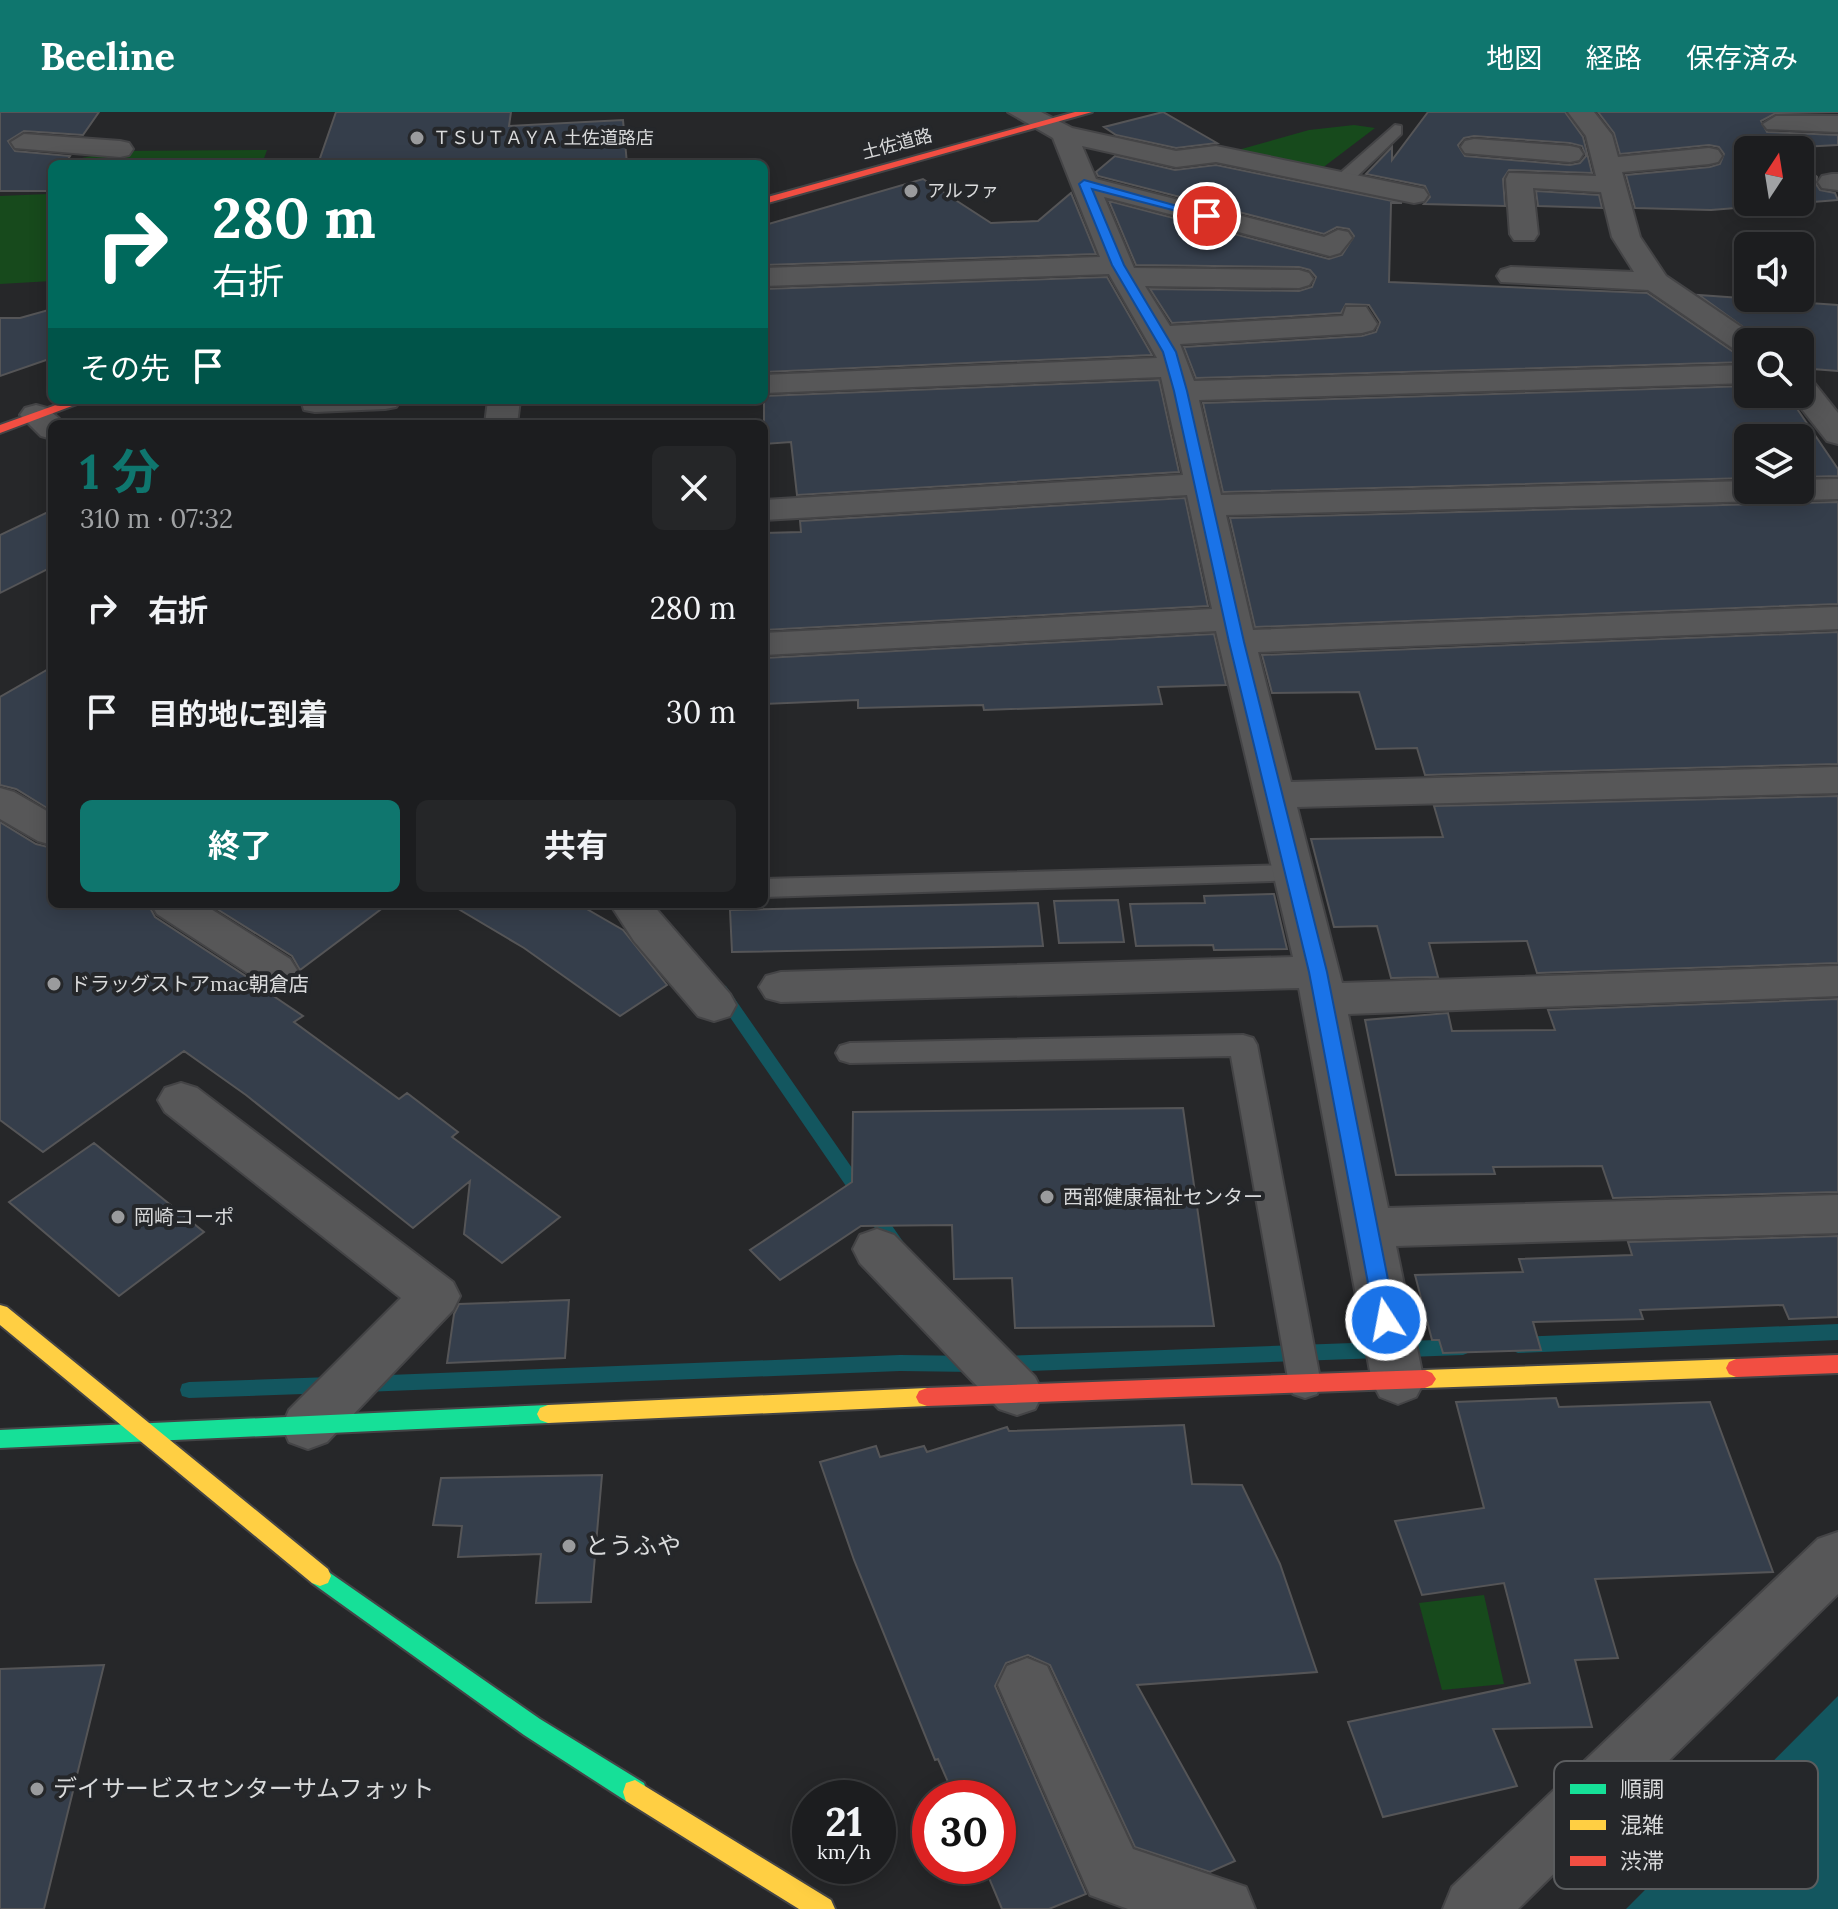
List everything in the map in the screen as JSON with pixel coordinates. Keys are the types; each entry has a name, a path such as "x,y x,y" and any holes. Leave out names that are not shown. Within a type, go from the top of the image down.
{"main road":[{"name":"土佐道路","path":"768,200 1087,112"},
{"path":"0,429 44,422 75,404"},
{"path":"0,1313 321,1577 532,1727 822,1909"},
{"path":"0,1439 1017,1393 1398,1382 1838,1364"}],"street":[{"path":"1581,112 1599,135 1626,237 1655,282 1734,336"},
{"path":"12,147 45,122"},
{"path":"1043,124 1176,159 1216,154 1414,195"},
{"path":"1043,124 1084,184 1122,271 1160,336 1177,379 1320,985 1398,1382"},
{"path":"1776,124 1838,124"},
{"path":"12,147 120,149"},
{"path":"1474,147 1608,169"},
{"path":"1524,234 1519,179 1709,156"},
{"path":"1084,184 1330,247 1338,238"},
{"path":"768,277 1122,271 1299,279"},
{"path":"1511,276 1655,282"},
{"path":"1160,336 1362,324 1356,313"},
{"path":"768,384 1734,374"},
{"path":"1814,404 1838,434"},
{"path":"1814,490 1838,489"},
{"path":"768,510 1206,495 1734,490"},
{"path":"768,644 1838,618"},
{"path":"1274,795 1838,780"},
{"path":"0,801 48,830"},
{"path":"178,908 275,970"},
{"path":"633,908 643,925 693,975 714,1005"},
{"path":"781,987 1838,981"},
{"path":"181,1100 435,1296 308,1426"},
{"path":"1367,1228 1838,1214"},
{"path":"877,1249 1017,1393"},
{"path":"1627,1761 1838,1557"},
{"path":"1027,1685 1112,1873 1224,1909"},
{"path":"1474,1909 1554,1832"}],"lane":[{"path":"1343,180 1395,130"},
{"path":"768,888 1292,874"},
{"path":"850,1053 1243,1045 1305,1384"}],"green space":[{"path":"1354,125 1375,128 1321,169 1238,150 1309,130"},
{"path":"267,150 263,160 75,160 119,151"},
{"path":"48,194 48,281 0,284 0,196"},
{"path":"1484,1595 1504,1684 1442,1690 1419,1603"}],"water":[{"path":"1838,1696 1838,1909 1626,1909 1646,1889 1818,1889 1818,1761 1773,1761"}],"building":[{"path":"0,112 99,112 83,135 24,131 8,141 15,151 70,156 68,160 48,160 47,191 0,191"},
{"name":"ＴＳＵＴＡＹＡ 土佐道路店","path":"336,112 511,112 509,126 623,120 627,160 319,160"},
{"path":"1163,112 1217,143 1176,148 1116,135 1104,127"},
{"path":"1428,112 1565,112 1583,137 1592,173 1509,170 1503,179 1505,206 1424,204 1430,197 1425,186 1366,174 1392,147 1392,160","holes":["1474,136 1582,146 1586,156 1580,163 1570,165 1465,156 1458,145 1464,138"]},
{"path":"1598,112 1838,112 1776,113 1761,121 1767,132 1838,135 1838,145 1814,146 1814,136 1734,136 1734,208 1635,208 1626,175 1710,167 1720,164 1724,154 1719,147 1709,145 1620,154 1614,133"},
{"path":"1115,156 1175,170 1216,165 1402,203 1391,203 1389,282 1647,293 1734,352 1734,362 1196,378 1184,347 1362,336 1376,332 1380,322 1369,305 1346,304 1341,313 1172,323 1150,289 1299,291 1312,287 1316,277 1310,270 1299,267 1136,265 1109,201 1329,259 1342,255 1354,236 1349,229 1337,227 1324,234 1098,176 1096,172"},
{"path":"1814,174 1820,190 1835,193 1838,200 1814,202"},
{"path":"923,179 991,223 1038,221 1071,193 1096,254 768,265 768,224"},
{"path":"1536,191 1599,195 1602,208 1538,206"},
{"path":"1107,277 1152,355 768,372 768,289"},
{"path":"1699,295 1734,298 1734,312 1814,312 1814,303 1838,305 1838,371 1814,369 1814,328 1745,328"},
{"path":"48,310 48,359 0,376 0,318 20,318"},
{"path":"1159,380 1179,472 797,495 791,442 768,444 764,404 768,404 768,396"},
{"path":"1734,386 1734,408 1797,408 1807,424 1734,424 1734,478 1223,492 1203,403"},
{"path":"1814,434 1838,469 1838,476 1814,477"},
{"path":"1185,498 1208,606 768,630 768,533 801,532 800,521"},
{"path":"1838,502 1838,604 1255,627 1230,518 1814,504"},
{"path":"48,512 48,569 0,593 0,535"},
{"path":"1838,632 1838,764 1425,775 1417,748 1376,749 1359,692 1272,693 1262,655"},
{"path":"1214,634 1226,685 1158,687 1162,704 984,710 983,705 858,708 858,700 768,704 768,658"},
{"path":"48,669 48,809 16,789 0,785 0,697"},
{"path":"1838,796 1838,963 1537,973 1527,941 1429,943 1438,977 1391,978 1377,926 1334,927 1311,839 1443,837 1434,806"},
{"path":"0,822 36,844 48,847 48,908 150,908 155,917 258,984 276,988 269,993 303,1016 294,1022 399,1099 407,1093 458,1132 452,1137 560,1217 502,1263 464,1234 470,1181 413,1228 246,1095 184,1051 43,1152 0,1120"},
{"path":"1274,894 1287,949 1214,950 1213,945 1136,946 1130,904 1205,903 1204,896"},
{"path":"1118,900 1124,942 1059,943 1054,901"},
{"path":"1038,903 1043,946 732,952 730,910"},
{"path":"215,908 383,908 300,970 292,956"},
{"path":"457,908 585,908 623,930 667,985 620,1016 524,948"},
{"path":"1838,999 1838,1192 1613,1198 1602,1166 1493,1167 1495,1174 1396,1175 1365,1020 1448,1013 1452,1031 1555,1030 1548,1010"},
{"name":"西部健康福祉センター","path":"1183,1108 1214,1326 1015,1328 1012,1278 954,1279 952,1225 861,1226 780,1280 750,1250 852,1182 853,1112"},
{"name":"岡崎コーポ","path":"94,1143 204,1232 119,1296 9,1202"},
{"path":"1838,1236 1838,1317 1789,1319 1783,1305 1640,1310 1643,1319 1533,1322 1541,1350 1443,1353 1439,1340 1432,1340 1415,1275 1523,1272 1519,1259 1632,1255 1628,1242"},
{"path":"569,1300 565,1358 447,1363 454,1314 459,1304"},
{"path":"1556,1398 1559,1407 1710,1402 1773,1572 1595,1579 1618,1658 1575,1660 1592,1727 1493,1729 1517,1786 1383,1817 1348,1722 1530,1683 1504,1583 1422,1595 1395,1521 1484,1508 1456,1402"},
{"path":"1184,1425 1192,1484 1242,1485 1280,1564 1317,1672 1137,1685 1235,1861 1210,1872 1135,1847 1050,1665 1028,1655 1006,1663 995,1686 1086,1894 1049,1909 1002,1909 992,1884 1016,1884 1016,1780 947,1780 938,1759 935,1760 854,1560 820,1462 876,1446 880,1457 924,1446 927,1452 1007,1427 1009,1431"},
{"name":"とうふや","path":"602,1475 591,1602 536,1603 541,1554 458,1557 462,1526 433,1525 441,1478"},
{"name":"デイサービスセンターサムフォット","path":"104,1665 44,1909 0,1909 0,1669"}],"waterway":[{"path":"720,990 898,1248"},
{"path":"1518,1345 1838,1332"},
{"path":"1002,1364 1463,1347"},
{"path":"363,1384 900,1363 975,1364"},
{"path":"189,1390 331,1385"}],"traffic: fast":[{"path":"0,1439 548,1414"},
{"path":"320,1576 532,1727 635,1792"}],"traffic: slow":[{"path":"0,1313 320,1576"},
{"path":"1425,1379 1736,1368"},
{"path":"548,1414 927,1397"},
{"path":"635,1792 822,1909"}],"traffic: jam":[{"path":"768,200 1087,112"},
{"path":"0,429 71,404"},
{"path":"1736,1368 1838,1364"},
{"path":"927,1397 1425,1379"}],"place":[{"name":"ＴＳＵＴＡＹＡ 土佐道路店","path":"417,138"},
{"name":"アルファ","path":"911,191"},
{"name":"ドラッグストアmac朝倉店","path":"54,984"},
{"name":"西部健康福祉センター","path":"1047,1197"},
{"name":"岡崎コーポ","path":"118,1217"},
{"name":"とうふや","path":"569,1546"},
{"name":"デイサービスセンターサムフォット","path":"37,1789"}],"route":[{"path":"1207,216 1084,184 1118,265 1170,352 1181,391 1237,642 1318,972 1386,1320"}]}
